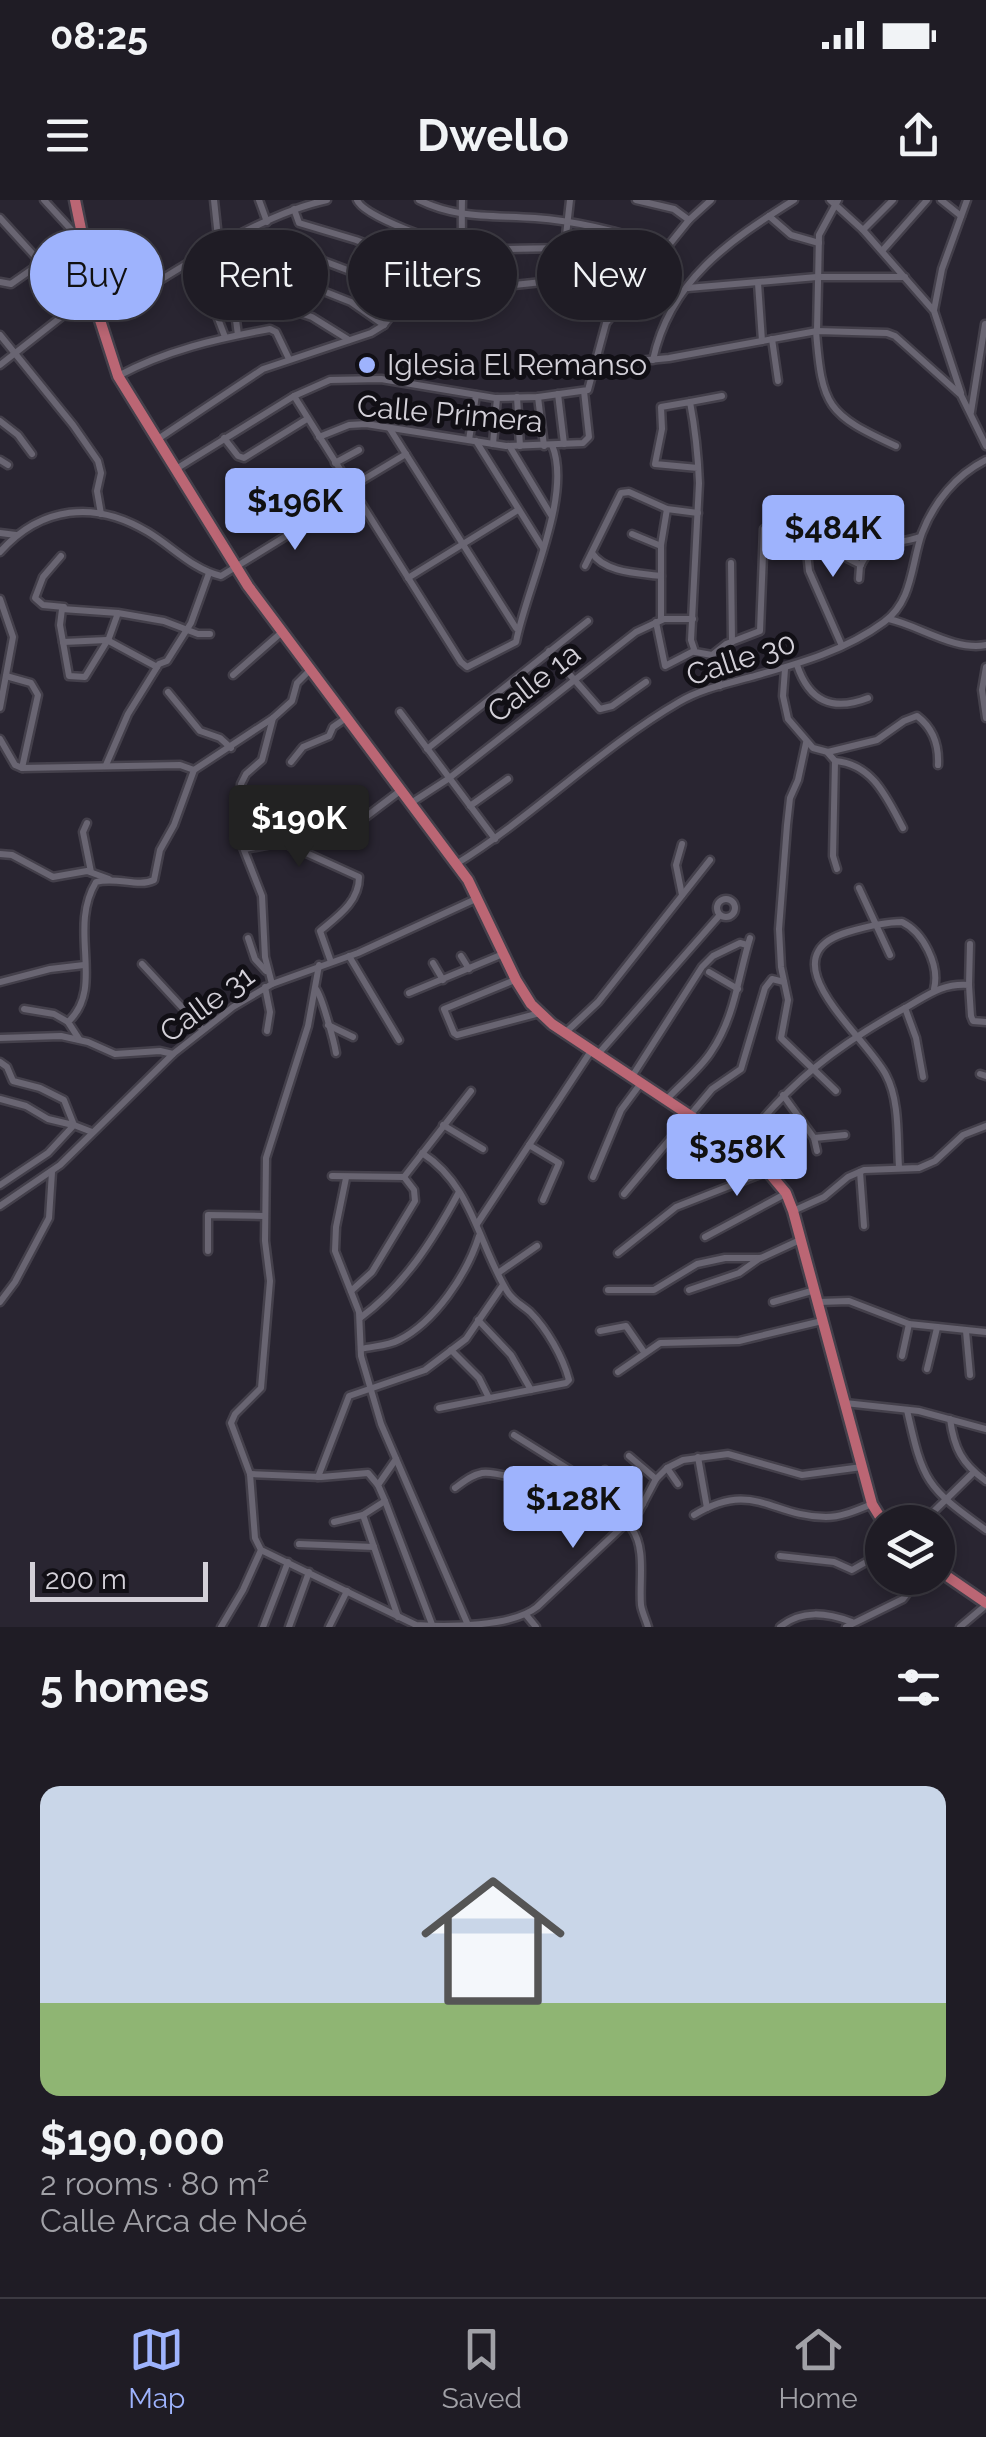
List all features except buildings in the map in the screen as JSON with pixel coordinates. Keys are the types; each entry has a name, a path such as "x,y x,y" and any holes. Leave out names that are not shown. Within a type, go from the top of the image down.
{"main road":[{"path":"74,200 79,230"},
{"path":"100,320 118,376 238,568 456,864 478,898 516,980 540,1014 740,1147 786,1193 816,1290 872,1504"},
{"path":"955,1582 986,1604"}],"street":[{"path":"44,200 74,230"},
{"path":"214,200 217,230"},
{"path":"259,200 267,222"},
{"path":"252,230 302,202 326,200"},
{"path":"357,200 361,210 413,230"},
{"path":"419,200 461,216 568,222 606,230"},
{"path":"461,230 462,200"},
{"path":"567,230 570,200"},
{"path":"636,200 674,209 689,220"},
{"path":"680,230 712,200"},
{"path":"653,360 659,332 698,270 720,250 794,200"},
{"path":"863,230 893,200"},
{"path":"882,251 926,200"},
{"path":"941,200 961,216"},
{"path":"934,311 942,268 966,200"},
{"path":"896,446 851,425 833,408 820,370 818,243 834,201 934,311 961,395 986,446"},
{"path":"294,209 299,222 348,237"},
{"path":"769,216 791,235 818,243"},
{"path":"0,218 30,251"},
{"path":"0,282 11,284 30,271"},
{"path":"687,288 816,278 906,278"},
{"path":"758,283 762,341"},
{"path":"328,293 350,302 384,325"},
{"path":"0,366 58,320"},
{"path":"219,320 225,337"},
{"path":"236,320 238,335"},
{"path":"317,320 350,341"},
{"path":"157,439 263,369 350,341 388,320"},
{"path":"176,469 294,396 330,380 360,378 497,398 586,390 608,320"},
{"path":"970,414 985,324"},
{"path":"118,376 202,341 270,329 276,332 289,359"},
{"path":"596,364 653,360 817,331 872,331 893,334 961,395"},
{"path":"0,335 74,425 98,461 101,514"},
{"path":"772,339 778,381"},
{"name":"Calle Primera","path":"319,438 349,424 509,446 583,443 589,437 586,390"},
{"path":"558,394 564,444"},
{"path":"476,395 472,441 544,549"},
{"path":"294,396 461,662 472,667 516,642 544,549 560,473 548,446 538,397"},
{"path":"698,468 655,464 662,432 660,408 722,396"},
{"path":"493,444 497,398"},
{"path":"517,398 520,446"},
{"path":"690,402 698,468 694,651"},
{"path":"224,438 244,458 307,419"},
{"path":"0,421 32,454"},
{"path":"390,429 517,629"},
{"path":"509,446 552,515"},
{"path":"336,463 359,450"},
{"path":"351,487 406,454"},
{"path":"0,460 8,465"},
{"path":"984,648 955,643 912,624 888,619 906,594 921,537 949,489 959,476 986,460"},
{"path":"586,566 622,492 667,509 698,513"},
{"path":"0,552 17,535 68,510 101,514 144,530 209,574 221,576 333,507"},
{"path":"667,509 661,546 659,621 665,666 694,651 712,656"},
{"path":"408,578 518,510"},
{"path":"800,528 809,570 842,646"},
{"path":"712,656 732,642 760,631 764,529"},
{"path":"0,533 17,535"},
{"path":"632,534 661,546"},
{"path":"860,579 861,565 870,549 921,537"},
{"path":"592,553 607,566 661,576"},
{"path":"61,556 42,578 35,598 43,605 118,613 210,634"},
{"path":"847,558 861,565"},
{"path":"731,564 732,642"},
{"path":"106,766 128,714 157,666 167,661 186,630 209,574"},
{"path":"0,599 14,637 0,708"},
{"path":"66,608 62,610 60,625 69,676 79,679 85,677 108,640 118,613"},
{"path":"659,621 692,619"},
{"name":"Calle 30","path":"456,864 495,840 663,712 692,696 786,668 842,646 888,619"},
{"path":"427,749 588,621"},
{"name":"Calle 1a","path":"410,804 448,779 636,632 659,621"},
{"path":"233,675 282,632"},
{"path":"63,642 108,640 157,666"},
{"path":"549,652 596,706 605,709 646,682"},
{"path":"712,656 720,686"},
{"path":"797,664 805,685 822,702 848,704 868,698"},
{"path":"986,667 982,690 986,718"},
{"path":"786,668 782,696 788,719 806,742 828,752 834,761 837,868"},
{"path":"0,854 12,856 53,878 92,872 144,884 154,880 160,850 194,770 273,718 292,701 298,683 310,670"},
{"path":"6,676 31,683 38,695 22,768"},
{"path":"168,692 200,732 220,738 231,748"},
{"path":"400,712 495,840"},
{"path":"828,752 877,740 917,716 929,727 936,742 938,765"},
{"path":"267,1031 269,985 262,896 238,835 242,784 246,774 262,760 273,718"},
{"path":"291,762 303,747 329,736 333,727 346,718"},
{"path":"0,740 15,765 22,768 180,766 194,770"},
{"path":"806,742 790,798 780,958 788,1000 781,1038 836,1092"},
{"path":"834,761 846,762 872,777 904,828"},
{"path":"470,806 508,779"},
{"path":"342,835 400,791"},
{"path":"282,842 293,821"},
{"path":"86,823 82,832 92,872"},
{"path":"245,849 282,842 360,880 348,908 320,931 331,962"},
{"path":"682,844 676,865 682,896"},
{"path":"566,1032 598,1002 710,860"},
{"path":"68,1022 80,1010 86,994 84,921 88,901 96,882 110,879"},
{"path":"859,888 890,955"},
{"name":"Calle 31","path":"0,1206 52,1171 173,1054 269,985 350,956 478,898"},
{"path":"476,1225 596,1051 718,916"},
{"path":"899,1168 892,1090 878,1063 855,1036 813,969 815,953 829,938 902,922 917,932 934,968 934,989"},
{"path":"248,938 256,960 267,971"},
{"path":"593,1177 637,1079 702,967 713,956 748,942 731,1012 710,1054 668,1098"},
{"path":"970,944 971,1016 973,1021 986,1022"},
{"path":"409,993 504,954"},
{"path":"350,956 399,1040"},
{"path":"461,956 469,970"},
{"path":"432,963 442,980"},
{"path":"142,964 203,1030"},
{"path":"0,982 84,965"},
{"path":"319,965 308,1026 266,1158 264,1216 270,1281 261,1388 235,1414 231,1428 250,1474 255,1538 261,1550 399,1618 433,1627 498,1625 527,1616 628,1523 667,1468 698,1457 728,1454 802,1475 862,1467"},
{"path":"710,972 738,989"},
{"path":"516,980 444,1009 454,1032 457,1035 540,1014"},
{"path":"624,1194 712,1089 741,1069 769,981 784,982"},
{"path":"740,1147 812,1066 934,989 969,985"},
{"path":"315,988 323,998 336,1053"},
{"path":"905,1008 916,1038 923,1077"},
{"path":"24,1009 54,1014 68,1022 79,1039"},
{"path":"327,1025 353,1038"},
{"path":"0,1038 30,1034 79,1039 115,1054 173,1054"},
{"path":"0,1062 7,1066 13,1081 64,1100 74,1126"},
{"path":"404,1177 470,1091"},
{"path":"783,1095 814,1138 817,1150"},
{"path":"0,1099 92,1132"},
{"path":"443,1125 483,1149"},
{"path":"0,1185 48,1153 74,1126"},
{"path":"793,1211 824,1197 860,1172 919,1168 935,1161 963,1134 986,1126"},
{"path":"814,1138 845,1134"},
{"path":"529,1145 559,1164 543,1200"},
{"path":"422,1153 444,1167 460,1190 510,1297 530,1312 549,1336 568,1375 566,1383 439,1408"},
{"path":"0,1302 15,1282 48,1218 52,1171"},
{"path":"618,1254 676,1207 768,1171"},
{"path":"860,1172 864,1226"},
{"path":"332,1176 404,1177"},
{"path":"352,1291 372,1272 415,1201 414,1190 404,1177"},
{"path":"346,1178 336,1227 336,1251 352,1291 371,1390 381,1424 468,1626"},
{"path":"359,1319 405,1280 460,1190"},
{"path":"706,1237 786,1193"},
{"path":"208,1251 208,1215 264,1216"},
{"path":"361,1349 397,1342 425,1322 447,1295 476,1248 480,1234"},
{"path":"689,1290 739,1273 761,1258 802,1240"},
{"path":"498,1272 537,1246"},
{"path":"608,1290 652,1290 687,1268 709,1260 761,1258"},
{"path":"318,1477 346,1400 426,1370 466,1338 504,1285"},
{"path":"772,1302 816,1290"},
{"path":"819,1302 849,1301 909,1324 986,1332"},
{"path":"478,1320 510,1355 531,1390"},
{"path":"618,1372 660,1343 740,1341 823,1320"},
{"path":"902,1356 909,1324"},
{"path":"600,1331 626,1326 644,1352"},
{"path":"927,1369 937,1328"},
{"path":"966,1330 970,1376"},
{"path":"451,1350 479,1378 489,1398"},
{"path":"844,1403 907,1410 986,1429"},
{"path":"907,1410 924,1476 986,1530"},
{"path":"950,1419 954,1443 974,1472 986,1481"},
{"path":"514,1435 570,1470 564,1493"},
{"path":"629,1456 656,1479"},
{"path":"698,1457 707,1508"},
{"path":"378,1486 396,1458"},
{"path":"667,1468 678,1484"},
{"path":"605,1470 643,1504"},
{"path":"455,1488 486,1472 564,1493 628,1523 636,1532 641,1604 648,1627"},
{"path":"942,1505 974,1472"},
{"path":"250,1474 318,1477 368,1473 378,1486 433,1627"},
{"path":"694,1515 745,1498 827,1518 872,1504"},
{"path":"334,1522 363,1516 384,1501"},
{"path":"363,1516 399,1618"},
{"path":"299,1544 374,1547"},
{"path":"220,1627 261,1550"},
{"path":"780,1556 834,1562 852,1570 865,1563"},
{"path":"263,1627 288,1562"},
{"path":"288,1627 309,1572"},
{"path":"330,1627 347,1592"},
{"path":"780,1627 793,1618 816,1613 849,1624 906,1595"},
{"path":"960,1627 986,1604"},
{"path":"527,1616 536,1627"}],"place":[{"name":"Iglesia El Remanso","path":"367,365"}]}
